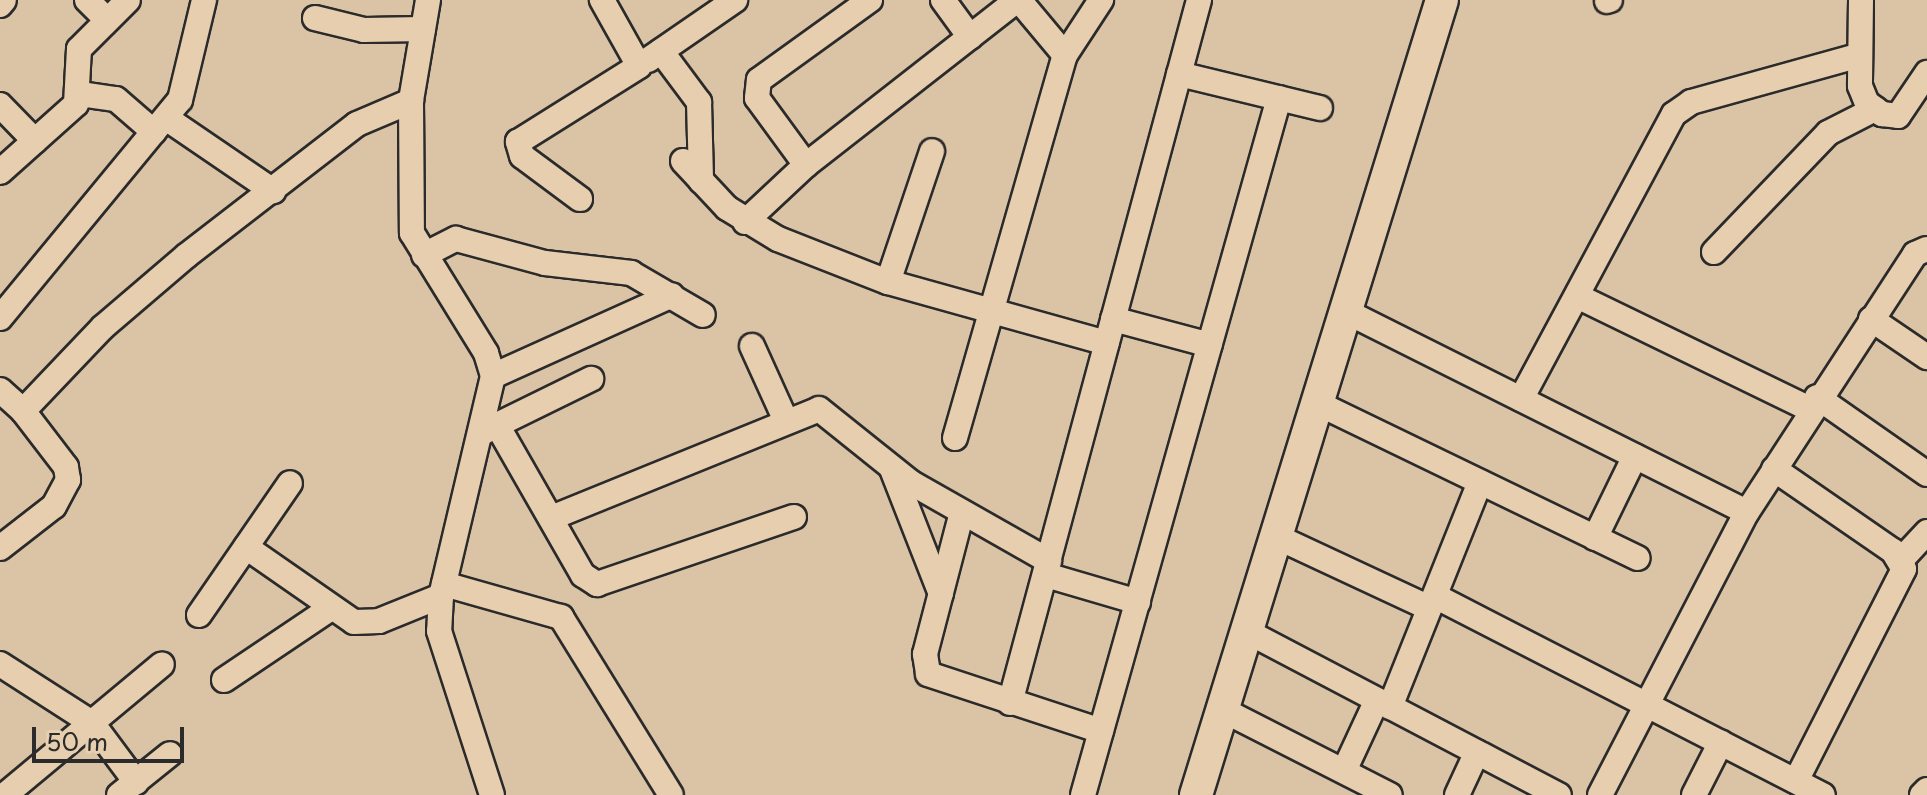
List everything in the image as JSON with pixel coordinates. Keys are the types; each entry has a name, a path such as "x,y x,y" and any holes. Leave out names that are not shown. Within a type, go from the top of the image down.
{"street":[{"path":"0,5 4,0"},
{"path":"87,0 107,20"},
{"path":"80,94 75,59 128,0"},
{"path":"0,318 160,125 186,87 194,26 204,0"},
{"path":"428,0 411,101 410,222 424,255 486,353 493,376 490,428 442,590 444,651 492,795"},
{"path":"602,0 639,66"},
{"path":"580,199 522,156 518,142 639,66 735,0"},
{"path":"806,165 757,98 759,80 870,0"},
{"path":"943,0 970,37"},
{"path":"745,222 806,165 1018,0 1065,55"},
{"path":"955,438 1065,55 1101,0"},
{"path":"1010,703 1199,0"},
{"path":"1196,795 1442,0"},
{"path":"1861,0 1862,95 1875,109 1898,116 1927,73"},
{"path":"315,18 364,30 423,29"},
{"path":"661,51 699,102 701,181"},
{"path":"1521,399 1681,107 1860,55"},
{"path":"1179,74 1320,108"},
{"path":"80,94 116,99 273,191"},
{"path":"0,172 80,94"},
{"path":"1083,795 1279,98"},
{"path":"23,411 137,297 357,124 411,101"},
{"path":"0,105 35,141"},
{"path":"1714,252 1828,133 1875,109"},
{"path":"888,282 932,151"},
{"path":"683,161 745,222 888,282 1107,343"},
{"path":"424,255 446,240 465,240 545,263 631,273 703,315"},
{"path":"1600,795 1650,706 1747,512 1813,403 1915,254 1927,249"},
{"path":"493,376 672,295"},
{"path":"1577,296 1813,403 1927,474"},
{"path":"1345,311 1747,512"},
{"path":"1113,319 1210,345"},
{"path":"1871,319 1927,357"},
{"path":"752,346 786,421"},
{"path":"490,428 591,379"},
{"path":"0,390 23,411 66,467 68,480 54,506 0,548"},
{"path":"1317,403 1637,558"},
{"path":"551,518 819,409 827,411 892,469 1047,568 1138,602"},
{"path":"490,428 551,518 583,575 597,584 794,517"},
{"path":"1595,538 1635,456"},
{"path":"892,469 941,594"},
{"path":"1774,469 1902,559"},
{"path":"1344,771 1384,703 1432,602 1480,482"},
{"path":"199,615 290,483"},
{"path":"962,512 925,654 928,674 1101,731"},
{"path":"1796,781 1902,581 1902,559 1927,532"},
{"path":"1277,537 1432,602 1650,706 1823,795"},
{"path":"246,547 331,608 366,623 442,590 561,617 671,795"},
{"path":"224,680 331,608"},
{"path":"1248,632 1559,795"},
{"path":"0,664 92,723 127,788 170,754"},
{"path":"5,795 162,664"},
{"path":"1223,710 1390,795"},
{"path":"1694,795 1721,742"},
{"path":"1457,795 1477,752"},
{"path":"1922,795 1927,790"}]}
